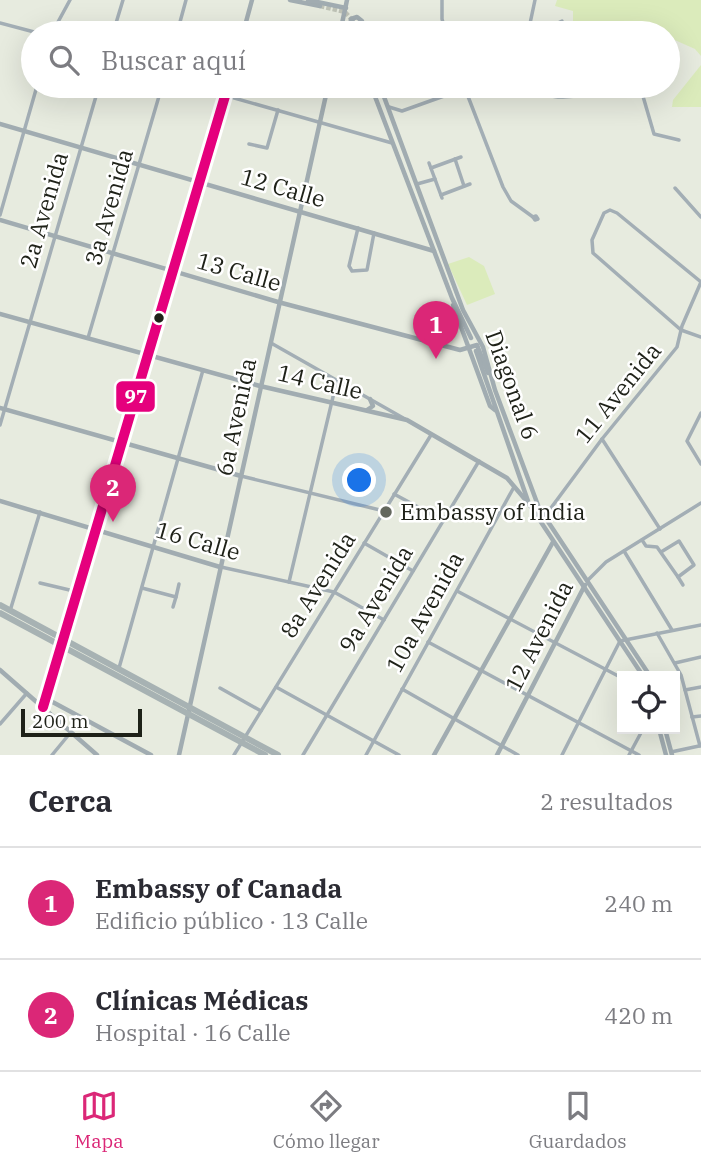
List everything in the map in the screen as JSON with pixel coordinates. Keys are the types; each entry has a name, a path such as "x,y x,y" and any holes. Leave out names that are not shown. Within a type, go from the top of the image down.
{"highway":[{"path":"0,605 63,643 189,709"},
{"path":"0,614 119,668 243,739 278,755"},
{"path":"243,739 265,755"}],"street":[{"path":"59,21 70,0"},
{"path":"117,21 123,0"},
{"path":"180,21 186,0"},
{"path":"246,21 252,0"},
{"path":"290,0 320,6"},
{"path":"308,0 346,8"},
{"path":"343,21 348,0"},
{"path":"442,0 443,21"},
{"path":"531,21 536,0"},
{"path":"0,23 21,29"},
{"path":"0,217 34,98"},
{"name":"2a Avenida","path":"0,425 2,408 96,98"},
{"name":"3a Avenida","path":"88,338 159,98"},
{"path":"43,708 224,98"},
{"path":"236,98 393,143"},
{"name":"6a Avenida","path":"179,755 325,98"},
{"path":"376,98 434,251"},
{"name":"Diagonal 6","path":"384,98 463,309 483,346 493,383 544,517 623,640 646,671"},
{"path":"387,106 402,111 436,98"},
{"path":"468,98 503,187 511,201 533,217"},
{"path":"644,98 654,134 680,140"},
{"path":"249,144 267,148 278,110"},
{"name":"12 Calle","path":"0,124 434,251"},
{"path":"461,157 430,166 441,196 470,184"},
{"path":"454,159 464,186"},
{"path":"417,184 435,179"},
{"path":"675,188 701,217"},
{"path":"701,282 610,210 604,213 592,249 604,264 681,330 701,337"},
{"name":"13 Calle","path":"0,217 278,302 460,351"},
{"path":"417,246 426,243 431,223"},
{"path":"358,228 349,267 352,271 366,270 374,233"},
{"name":"Diagonal 6","path":"434,251 490,406 495,410"},
{"name":"11 Avenida","path":"544,517 602,439 677,347 681,330 701,282"},
{"name":"14 Calle","path":"0,314 260,386 366,411 391,413 479,461 515,485 529,504"},
{"path":"460,351 468,340"},
{"path":"270,342 391,413"},
{"path":"460,351 474,345 480,346 493,383"},
{"name":"Diagonal 6","path":"477,351 529,504 553,542 586,584"},
{"path":"119,668 203,370"},
{"path":"289,582 337,380"},
{"path":"366,411 373,406 370,399"},
{"path":"2,408 240,476 384,511"},
{"path":"701,413 687,441 701,464"},
{"name":"8a Avenida","path":"234,755 432,434"},
{"path":"602,439 660,529"},
{"name":"9a Avenida","path":"303,755 479,461"},
{"name":"10a Avenida","path":"366,755 515,485"},
{"path":"394,494 444,521"},
{"name":"16 Calle","path":"0,501 221,567 334,592 384,620"},
{"name":"12 Avenida","path":"497,755 596,569 701,503"},
{"path":"10,611 40,513"},
{"path":"642,540 646,545 657,547 683,584"},
{"path":"434,755 553,542"},
{"path":"661,552 676,542 681,543 695,564 678,577"},
{"path":"364,543 413,571"},
{"path":"624,551 673,630"},
{"path":"40,583 78,592"},
{"path":"173,607 179,584"},
{"path":"142,587 176,597"},
{"path":"456,591 617,675"},
{"path":"562,755 623,640 701,625"},
{"path":"657,633 676,663 700,745 669,754"},
{"name":"Diagonal 6","path":"623,640 640,671"},
{"path":"428,642 639,755"},
{"path":"676,663 701,657"},
{"path":"0,670 69,734 97,755"},
{"path":"276,687 399,755"},
{"path":"685,690 701,687"},
{"path":"220,688 261,711"},
{"path":"402,689 518,755"},
{"path":"0,724 27,693"},
{"path":"47,699 151,755"},
{"path":"692,717 701,716"},
{"path":"52,755 69,734"},
{"path":"631,753 640,734"},
{"path":"661,734 669,754"},
{"path":"666,734 669,754"}],"green space":[{"path":"557,0 701,0 701,56 695,49 680,42 680,21 573,21 573,11 555,6"},
{"path":"701,65 701,107 672,107 675,98 680,98 680,91"},
{"path":"469,257 484,266 495,294 467,305 448,264"}],"tunnel":[{"path":"320,6 345,12 352,20"}],"transit line":[{"name":"97","path":"43,707 224,98"}],"place":[{"name":"Embassy of Canada","path":"436,359"},
{"name":"Embassy of India","path":"386,512"},
{"name":"Clínicas Médicas","path":"113,522"}]}
